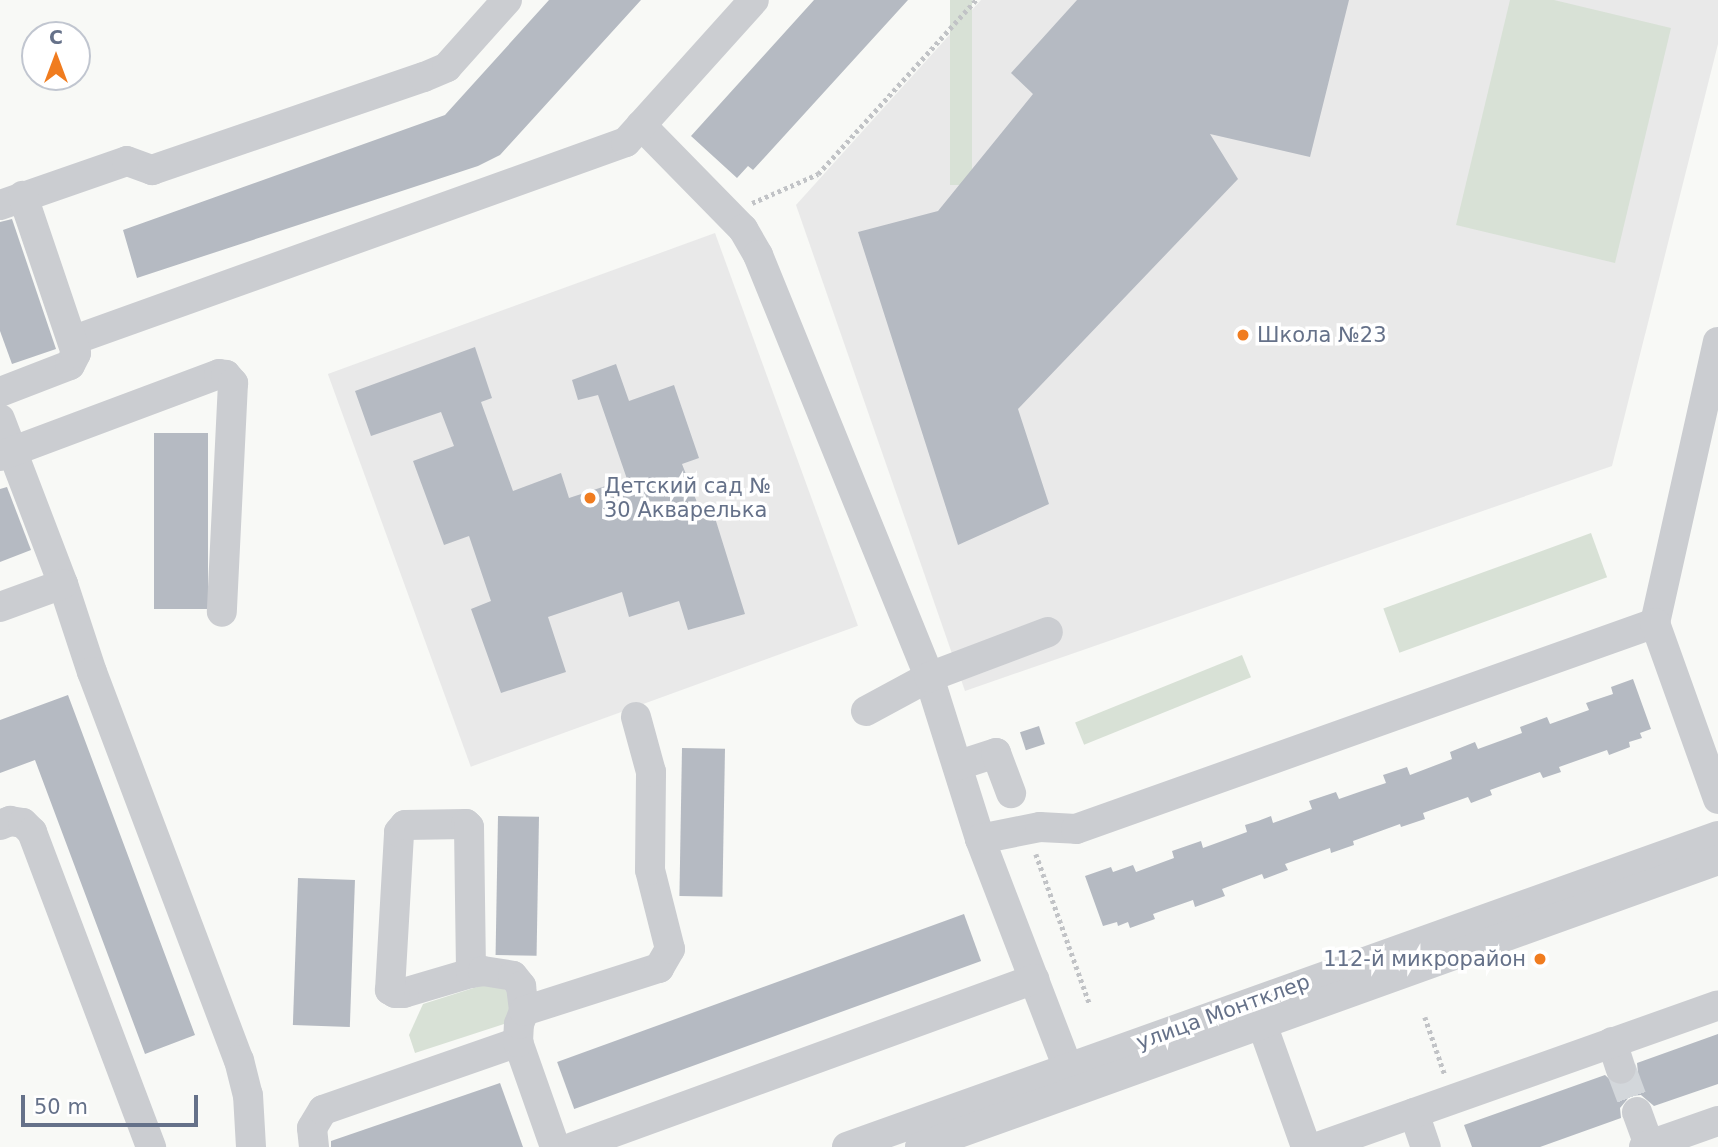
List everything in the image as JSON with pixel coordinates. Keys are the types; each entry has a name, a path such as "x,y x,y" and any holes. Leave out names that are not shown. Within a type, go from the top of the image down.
{"street":[{"path":"0,392 70,365 76,353 74,340 12,200 127,161 152,170 424,77 447,67 507,0"},
{"path":"74,340 626,142 754,0"},
{"path":"641,125 743,229 758,255 929,677 980,839 1068,1068"},
{"path":"1718,342 1655,623 1718,799"},
{"path":"6,454 219,374 226,375 233,383 222,612"},
{"path":"0,419 6,454 63,584 92,672 239,1060 248,1095 251,1147"},
{"path":"0,607 63,584"},
{"path":"980,839 1040,827 1076,829 1655,623"},
{"path":"866,711 929,677 1048,632"},
{"path":"524,1011 659,968 667,957 669,941 649,861 651,772 636,717"},
{"path":"958,765 996,753 1011,793"},
{"path":"0,825 10,821 23,823 32,832 151,1147"},
{"path":"471,973 471,832 466,824 405,825 399,832 390,990 404,993 483,971 513,976 521,986 524,1011 519,1024 518,1042 555,1147"},
{"name":"улица Монтклер","path":"847,1147 1718,836"},
{"name":"улица Монтклер","path":"920,1147 1718,860"},
{"path":"573,1147 1034,979"},
{"path":"1318,1147 1454,1099 1617,1056 1718,1005"},
{"path":"1262,1024 1306,1147"},
{"path":"314,1147 312,1128 323,1110 518,1042"},
{"path":"1637,1112 1646,1146 1718,1121"},
{"path":"1414,1113 1426,1147"}],"path":[{"path":"728,213 818,174 976,0"},
{"path":"1027,830 1090,1005"},
{"path":"1424,1017 1454,1099"}],"shaded area":[{"path":"950,0 972,0 972,185 950,185"},
{"name":"Школа №23","path":"981,0 1718,0 1718,44 1612,466 965,691 796,205"},
{"path":"1510,0 1554,0 1671,28 1615,263 1456,225"},
{"name":"Детский сад № 30 Акварелька","path":"715,233 858,626 471,767 328,374"},
{"path":"1591,533 1607,577 1399,653 1383,609"},
{"path":"1242,655 1251,677 1084,745 1075,722"},
{"path":"483,985 501,986 518,1003 504,1024 415,1053 409,1035 423,1004"}],"building":[{"path":"549,0 641,0 500,155 478,166 137,278 123,230 445,115"},
{"path":"814,0 908,0 753,170 748,166 737,178 691,136"},
{"path":"1077,0 1349,0 1310,157 1210,134 1238,179 1018,409 1049,504 958,545 858,232 938,211 1033,94 1011,73"},
{"path":"12,219 56,349 12,364 0,331 0,222"},
{"path":"475,347 492,398 481,402 513,491 561,473 569,498 627,479 598,395 578,400 572,380 616,364 629,401 674,385 699,458 682,464 700,510 711,505 745,614 688,630 679,601 629,617 622,592 548,617 566,672 501,693 471,609 491,601 469,536 444,545 413,461 454,446 441,412 371,436 355,391"},
{"path":"154,433 208,433 208,609 154,609"},
{"path":"7,487 31,550 0,562 0,489"},
{"path":"1633,679 1651,729 1640,733 1642,738 1629,742 1630,747 1609,755 1607,750 1559,767 1561,772 1543,778 1540,772 1490,790 1492,795 1471,803 1468,797 1423,813 1425,819 1401,827 1400,824 1353,841 1354,845 1331,853 1330,848 1285,864 1288,870 1264,879 1262,874 1222,889 1225,896 1195,907 1193,900 1153,914 1155,919 1130,928 1128,922 1118,926 1117,922 1103,926 1085,876 1111,867 1113,872 1133,865 1136,872 1174,858 1172,851 1201,841 1203,848 1247,832 1245,825 1271,816 1273,823 1312,809 1309,801 1336,792 1339,799 1386,783 1383,775 1407,767 1410,775 1452,759 1450,752 1475,742 1478,749 1522,733 1520,727 1547,717 1550,724 1589,710 1586,703 1613,694 1611,687"},
{"path":"68,695 195,1035 145,1054 35,760 0,773 0,720"},
{"path":"1039,726 1045,744 1026,750 1020,732"},
{"path":"682,748 725,749 722,897 679,896"},
{"path":"498,816 539,817 537,956 496,955"},
{"path":"298,878 355,880 350,1027 293,1025"},
{"path":"964,914 981,961 574,1109 557,1062"},
{"path":"1718,1034 1718,1084 1654,1106 1641,1095 1630,1096 1620,1108 1621,1118 1540,1147 1472,1147 1464,1125 1605,1075 1617,1086 1627,1085 1638,1073 1637,1063"},
{"path":"500,1083 523,1147 331,1147 331,1141"}],"tunnel":[{"path":"1621,1069 1637,1112"}],"place":[{"name":"Школа №23","path":"1243,335"},
{"name":"Детский сад № 30 Акварелька","path":"590,498"},
{"name":"112-й микрорайон","path":"1540,959"}]}
